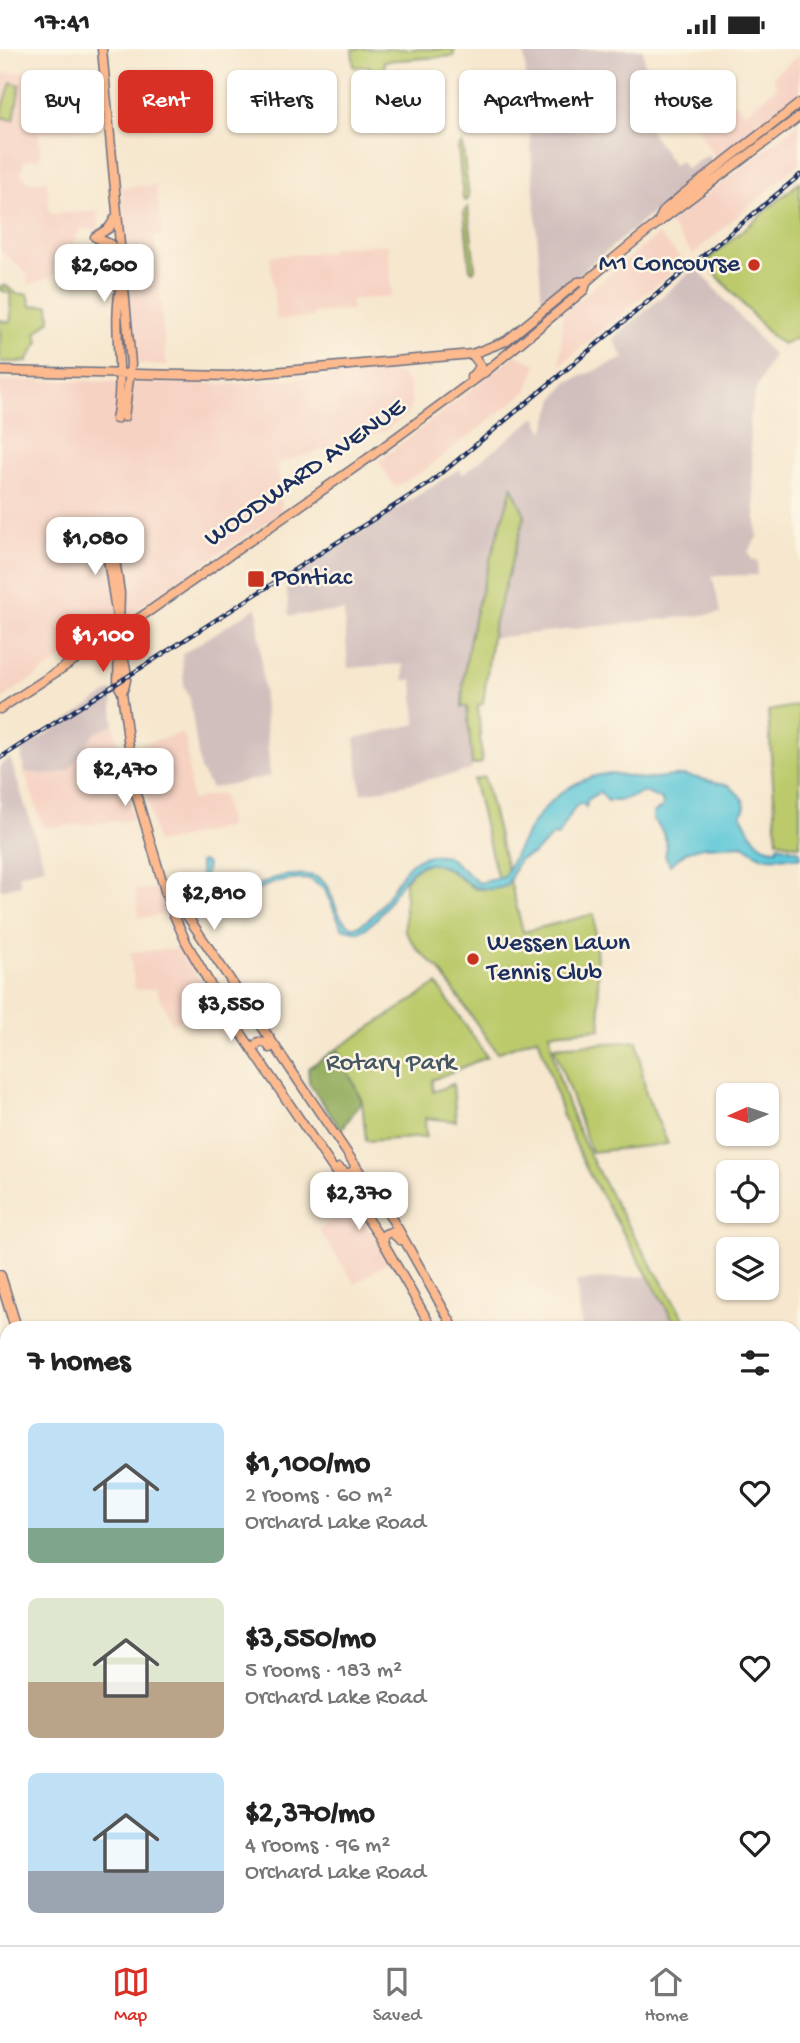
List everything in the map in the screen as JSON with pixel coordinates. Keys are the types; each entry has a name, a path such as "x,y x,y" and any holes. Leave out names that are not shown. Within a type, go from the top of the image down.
{"highway":[{"path":"0,1276 14,1321"}],"main road":[{"path":"102,49 131,356 131,374 120,418 118,333 122,280"},
{"path":"770,139 766,134 793,114 797,106"},
{"name":"WOODWARD AVENUE","path":"659,220 664,210 797,106"},
{"name":"WOODWARD AVENUE","path":"0,709 333,484 446,401 584,290 587,281 659,220 677,212 800,116"},
{"path":"117,215 109,228 95,237 110,244 120,254"},
{"name":"WOODWARD AVENUE","path":"0,371 229,376 472,354 506,341 578,282 587,281"},
{"path":"118,333 123,353 131,356"},
{"path":"446,401 481,366 472,354"},
{"path":"111,553 120,593 118,685 122,692 134,787 169,904 198,964 383,1242 428,1321"},
{"path":"165,884 355,1164 426,1276 450,1321"},
{"path":"186,942 199,944 229,987 235,990"},
{"path":"198,964 205,969 235,1016 243,1017 248,1009"},
{"path":"253,1050 255,1043 266,1043 285,1069 290,1071"},
{"path":"304,1125 312,1128 342,1172 351,1174 355,1164"},
{"path":"383,1242 385,1234 395,1233 420,1274 426,1276"}],"shaded area":[{"path":"524,49 643,49 648,70 630,70 630,133 652,133 673,165 681,161 686,169 708,155 714,163 542,304 530,133 616,133 616,70 525,70"},
{"path":"800,54 800,100 718,163 700,133 736,133 736,103 745,113 777,87 773,76"},
{"path":"21,72 21,133 39,133 41,158 25,161 21,173 29,182 47,181 50,214 98,211 99,229 80,230 59,270 49,278 28,285 26,273 0,250 0,73"},
{"path":"800,123 800,163 693,254 669,223"},
{"path":"156,185 163,235 154,236 167,366 140,364 135,356 121,187"},
{"path":"658,234 684,262 560,365 563,313"},
{"path":"388,244 392,296 351,300 352,310 313,313 313,317 276,320 270,256 331,252 331,248"},
{"path":"696,267 773,355 756,390 749,419 757,537 748,552 752,560 758,562 757,575 712,576 721,613 491,638 525,515 512,488 476,611 465,661 463,707 467,706 472,770 361,794 355,738 416,724 413,680 404,680 403,664 348,668 344,611 289,616 286,580 459,469 463,474 536,417 544,433 554,399 568,382 624,358 613,339"},
{"path":"515,355 537,364 527,391 422,472 395,487 378,462"},
{"path":"384,370 399,373 410,385 412,403 407,414 385,431 278,464 282,512 0,700 0,380 235,384"},
{"path":"257,607 270,776 211,788 200,769 190,699 184,687 182,654"},
{"path":"112,690 114,724 95,733 69,770 52,775 24,772 21,751"},
{"path":"114,724 133,820 43,828 24,772 52,775 69,770 95,733"},
{"path":"182,733 187,741 191,800 223,793 229,827 161,843 156,841 137,745"},
{"path":"10,758 45,867 19,875 21,885 0,890 0,765"},
{"path":"156,888 165,901 168,914 139,918 136,890"},
{"path":"181,948 213,1001 172,1025 156,988 135,990 130,952"},
{"path":"353,1206 390,1261 355,1284 319,1230"},
{"path":"647,1276 674,1321 581,1321 576,1281"}],"green space":[{"path":"352,49 454,49 454,56 384,61 384,70 370,70 370,66 354,67"},
{"path":"11,82 20,85 14,120 0,117"},
{"path":"462,143 469,198 466,201 463,198 458,147"},
{"name":"M1 Concourse","path":"800,182 800,337 783,344 773,338 705,262"},
{"path":"468,207 475,269 473,271 470,269 464,211"},
{"path":"5,285 17,294 28,294 31,306 49,305 50,320 36,333 39,342 26,362 0,362 0,320 10,322 11,318 10,293 0,290 0,287"},
{"path":"512,487 525,515 493,628 483,704 478,705 482,763 472,765 467,707 462,707 468,651 480,595"},
{"path":"800,705 800,846 777,841 768,711"},
{"path":"484,777 523,932 594,914 601,1029 550,1033 557,1069 569,1107 605,1185 686,1321 674,1321 587,1170 563,1116 538,1037 497,1053 439,969 418,950 405,931 405,880 423,865 432,864 449,870 475,889 500,888 473,780"},
{"name":"Rotary Park","path":"437,984 487,1057 432,1080 433,1092 453,1084 456,1121 425,1118 426,1137 366,1141 362,1101 337,1049"},
{"path":"637,1041 646,1094 668,1144 591,1152 554,1047"},
{"path":"337,1049 362,1101 341,1130 309,1083 308,1068"}],"water":[{"path":"611,773 644,779 684,775 729,785 743,799 745,807 741,815 759,843 770,848 777,849 778,845 800,851 800,858 762,857 743,845 702,847 686,852 670,865 665,855 664,836 653,820 653,813 663,807 662,800 645,792 619,801 608,801 600,792 588,799 586,807 582,803 575,807 558,836 554,835 533,854 519,859 507,886 480,888 447,868 423,864 405,879 378,917 359,932 342,928 325,890 310,879 271,884 228,908 213,906 205,899 199,862 204,861 207,865 205,885 208,897 221,904 228,903 275,878 308,875 325,883 341,917 356,927 370,918 381,906 406,869 417,860 430,855 447,856 479,883 504,877 532,825 557,796 590,777"}],"railway":[{"path":"0,758 430,483 800,175"}],"place":[{"name":"M1 Concourse","path":"754,265"},
{"name":"Pontiac","path":"256,579"},
{"name":"Wessen Lawn Tennis Club","path":"473,959"}]}
